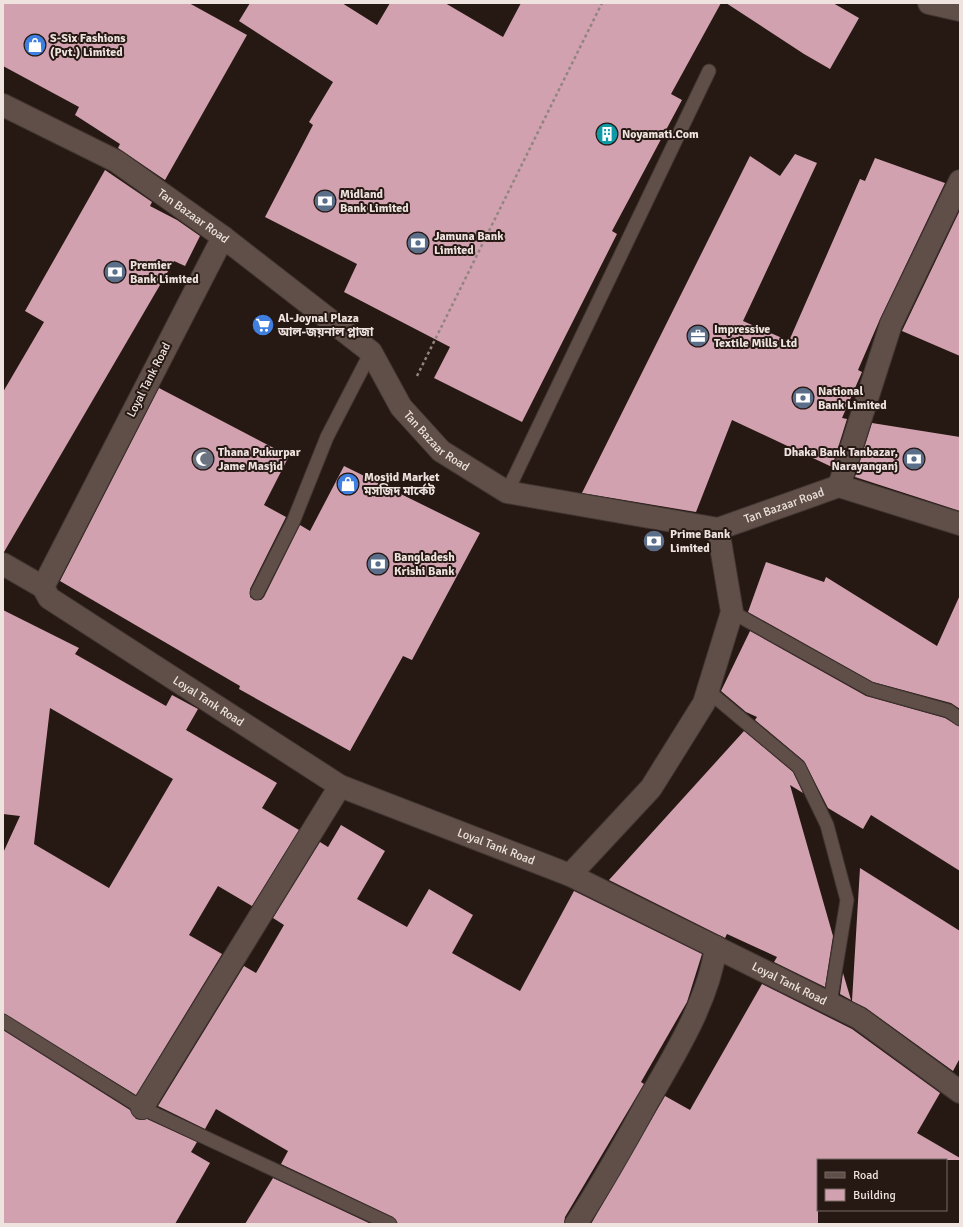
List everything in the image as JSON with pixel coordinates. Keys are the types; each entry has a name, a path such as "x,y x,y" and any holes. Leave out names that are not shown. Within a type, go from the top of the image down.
{"street":[{"path":"929,3 960,10"},
{"name":"Tan Bazaar Road","path":"3,104 116,161 223,237 371,352 401,407 441,452 507,492 718,528 839,486 960,524"},
{"path":"839,486 891,324 959,185"},
{"name":"Loyal Tank Road","path":"43,587 223,237"},
{"path":"570,875 652,788 704,703 732,612 718,528"},
{"name":"Loyal Tank Road","path":"3,564 43,587 49,598 340,786 570,875 830,1003 859,1018 960,1092"},
{"path":"142,1108 340,786"},
{"path":"576,1224 597,1192 690,1027 714,962 716,947"}],"lane":[{"path":"507,492 709,71"},
{"path":"257,593 293,522 327,437 371,352"},
{"path":"732,612 870,689 949,711 960,719"},
{"path":"708,691 799,767 827,825 847,900 830,1003"},
{"path":"3,1020 142,1108 390,1224"}],"path":[{"path":"401,407 602,3"}],"building":[{"path":"3,3 189,3 247,35 165,180 118,148 120,144 75,115 79,107 3,66"},
{"path":"250,3 342,3 377,25 390,3 445,3 503,37 521,3 721,3 671,94 682,100 612,231 617,234 522,422 434,378 450,347 344,292 357,264 265,217 313,125 309,122 333,82 239,21"},
{"path":"726,3 833,3 859,18 830,69 804,54"},
{"path":"795,154 817,163 743,321 789,341 860,179 865,181 875,158 945,183 880,319 858,370 862,372 842,418 847,419 832,467 732,420 696,512 582,493 750,156 780,176"},
{"path":"105,170 152,202 150,206 177,220 200,236 185,266 174,261 3,552 3,392 44,322 25,311"},
{"path":"960,210 960,356 902,331"},
{"path":"159,388 289,456 264,505 286,517 250,589 250,597 254,600 261,600 264,597 300,525 310,531 344,466 480,533 412,660 403,656 350,751 239,689 240,686 60,581"},
{"name":"Dhaka Bank Tanbazar, Narayanganj","path":"872,423 960,437 960,511 855,477"},
{"path":"766,562 824,582 826,577 937,646 960,595 960,709 951,703 873,682 748,612"},
{"path":"3,610 79,648 75,654 166,706 172,695 198,709 186,730 277,783 262,808 299,830 252,906 218,886 189,935 222,954 136,1095 3,1013 3,853 20,816 3,814","holes":["50,708 173,779 109,888 34,844"]},
{"path":"750,631 866,696 945,718 960,727 960,871 871,815 863,829 828,808 804,761 755,720 757,717 746,712 721,691"},
{"path":"744,731 793,772 803,793 790,785 833,936 825,987 774,962 777,957 727,934 725,938 609,880"},
{"path":"341,825 385,851 357,899 407,927 429,889 473,915 452,953 520,991 574,891 702,954 687,1002 641,1082 644,1084 565,1217 564,1224 398,1224 393,1217 281,1164 288,1151 216,1109 205,1129 158,1106 244,966 256,973 284,925 273,918 320,842 328,847"},
{"path":"860,868 960,931 960,1058 953,1071 866,1008 852,1001"},
{"path":"843,973 851,1000 840,994"},
{"path":"762,984 852,1029 940,1093 917,1133 960,1158 960,1160 817,1159 818,1224 591,1224 665,1096 690,1110"},
{"path":"3,1030 130,1110 136,1119 147,1119 197,1142 191,1152 210,1163 175,1224 3,1224"},
{"path":"273,1178 371,1224 245,1224"}],"place":[{"name":"S-Six Fashions (Pvt.) Limited","path":"35,45"},
{"name":"Noyamati.Com","path":"607,134"},
{"name":"Midland Bank Limited","path":"325,201"},
{"name":"Jamuna Bank Limited","path":"418,243"},
{"name":"Premier Bank Limited","path":"115,272"},
{"name":"Al-Joynal Plaza আল-জয়নাল প্লাজা","path":"263,325"},
{"name":"Impressive Textile Mills Ltd","path":"698,336"},
{"name":"National Bank Limited","path":"803,398"},
{"name":"Thana Pukurpar Jame Masjid","path":"203,459"},
{"name":"Dhaka Bank Tanbazar, Narayanganj","path":"914,459"},
{"name":"Mosjid Market মসজিদ মার্কেট","path":"348,484"},
{"name":"Prime Bank Limited","path":"654,541"},
{"name":"Bangladesh Krishi Bank","path":"378,564"}]}
